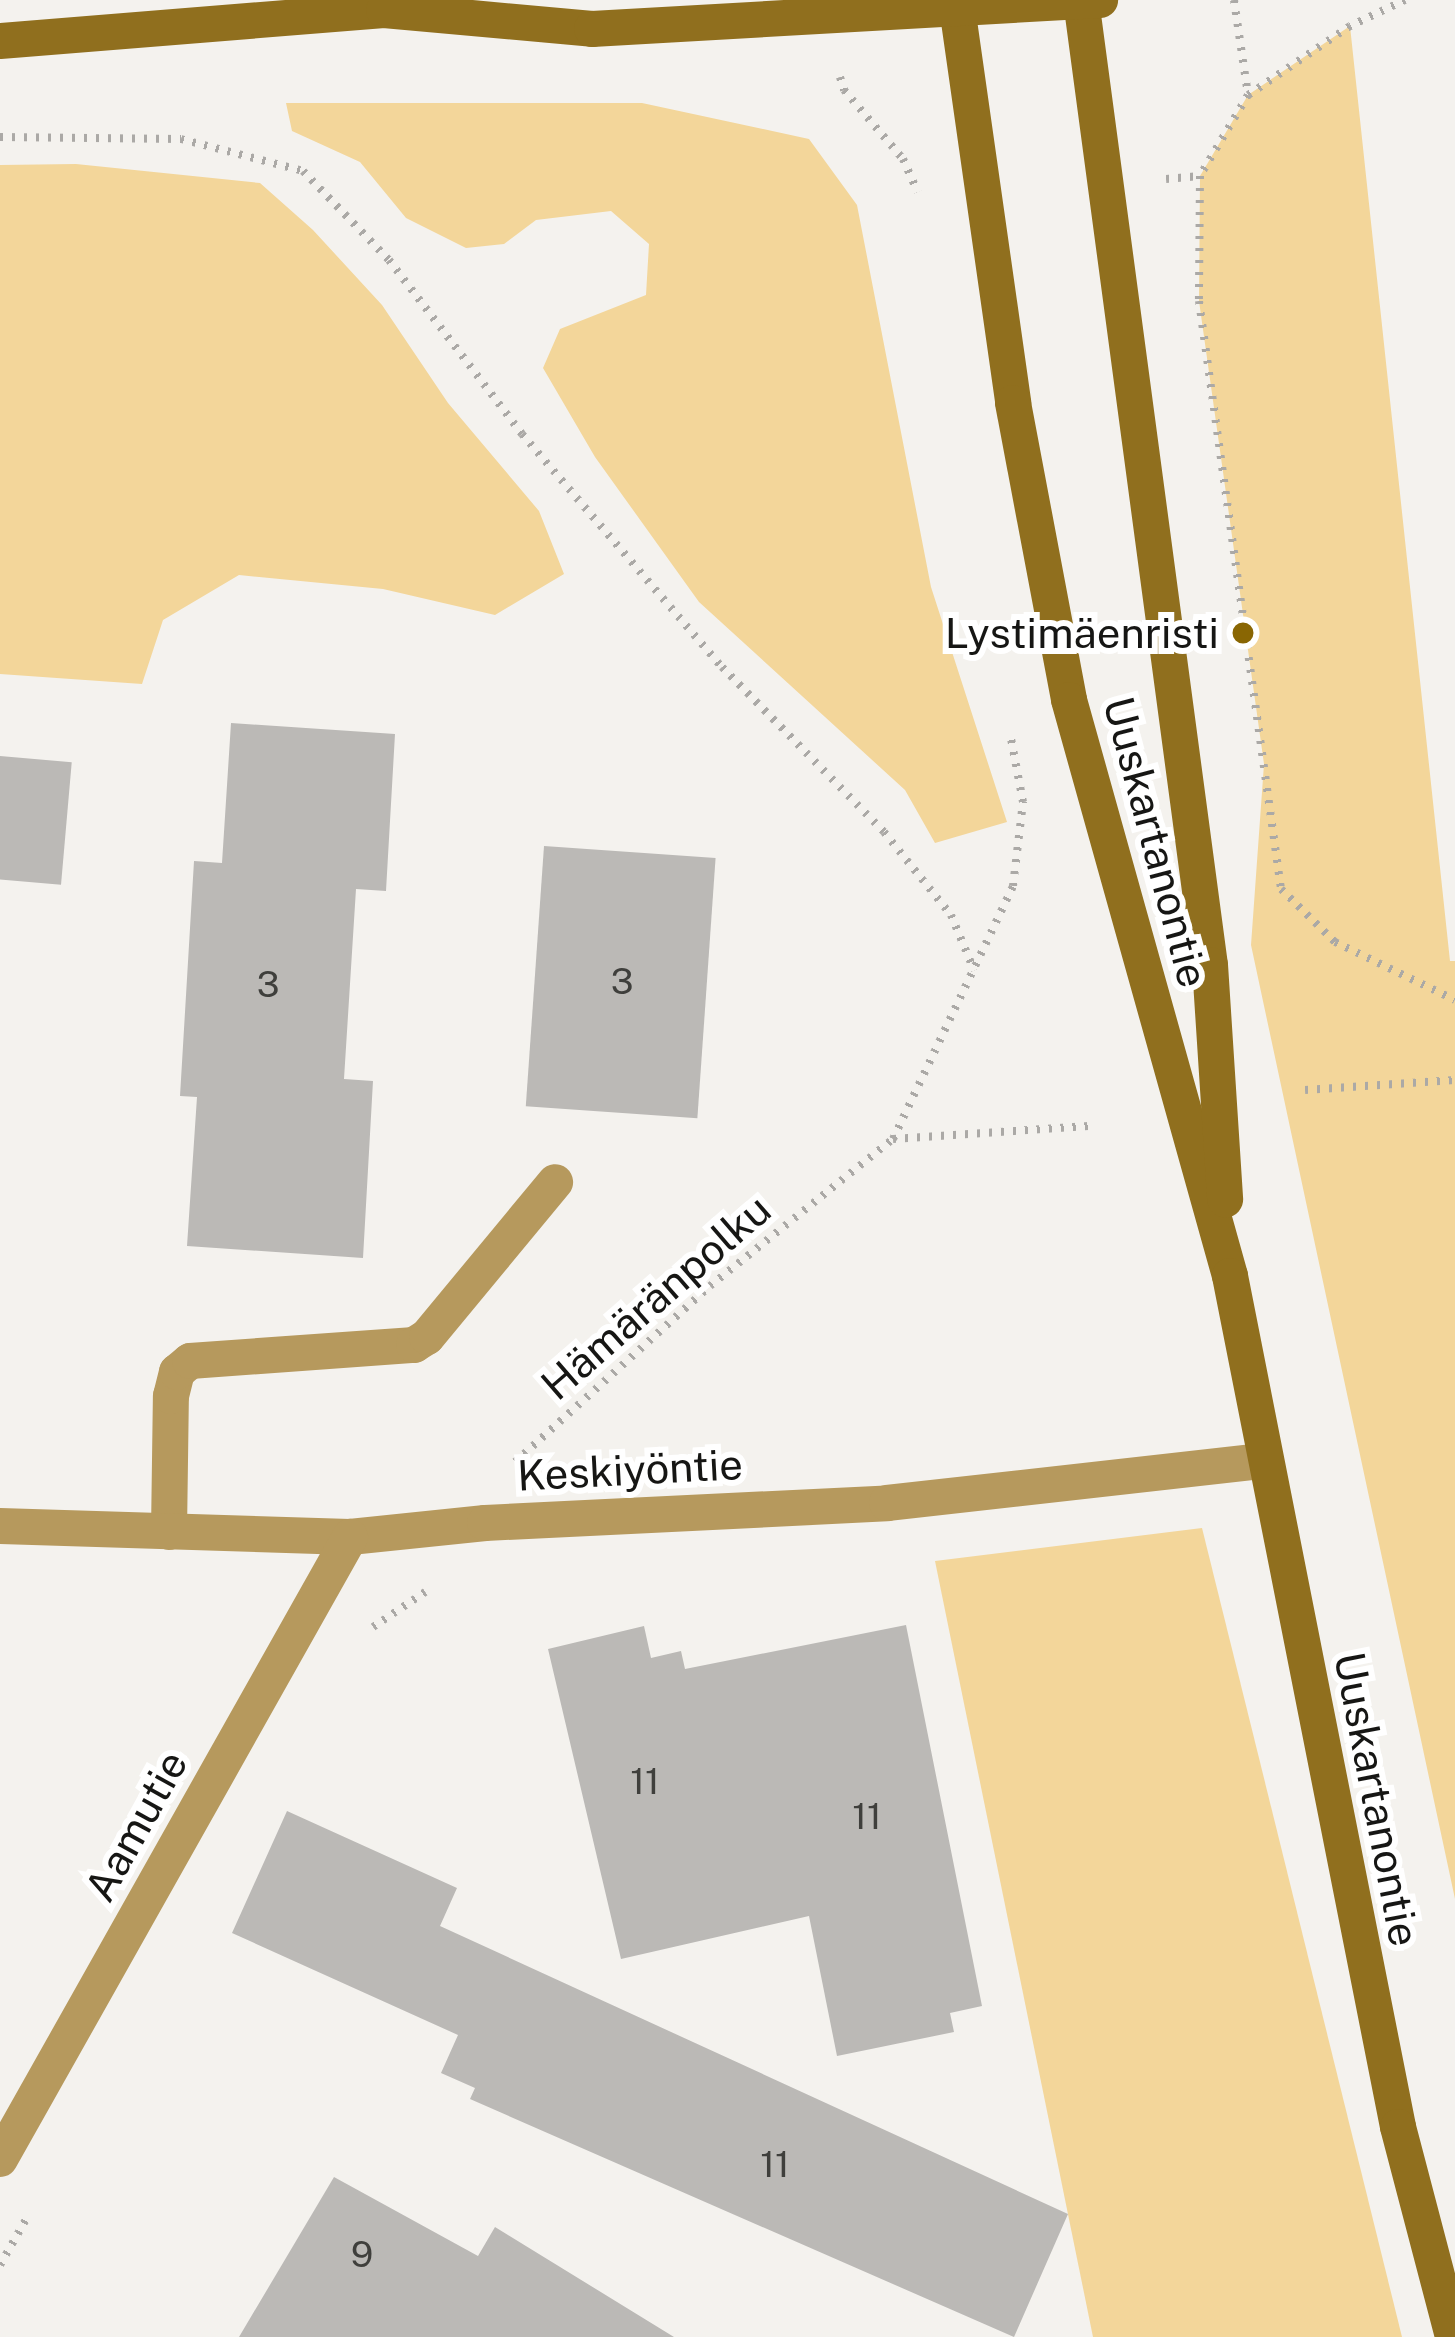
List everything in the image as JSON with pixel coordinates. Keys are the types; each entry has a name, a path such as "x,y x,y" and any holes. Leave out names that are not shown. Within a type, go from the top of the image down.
{"main road":[{"path":"384,10 420,0"},
{"path":"0,41 384,10 592,29 1088,1"},
{"name":"Uuskartanontie","path":"1088,1 1210,965 1230,1276"},
{"name":"Uuskartanontie","path":"957,5 1013,403 1069,700 1230,1276 1398,2127 1453,2337"}],"street":[{"path":"169,1532 171,1396 177,1372 190,1361 414,1345 427,1336 555,1182"},
{"name":"Keskiyöntie","path":"0,1526 350,1537 485,1522 886,1502 1263,1461"},
{"name":"Aamutie","path":"0,2158 350,1537"}],"path":[{"path":"1234,0 1248,95"},
{"path":"1405,0 1350,26 1248,95 1200,176 1198,301 1280,889 1335,942 1455,1000"},
{"path":"822,15 844,90 903,159 921,198"},
{"path":"0,137 182,139 303,171 389,260 522,434 722,667 884,832 951,915 974,972"},
{"path":"1010,732 1023,802 1013,886 893,1139 1089,1126"},
{"path":"1305,1090 1455,1080"},
{"name":"Hämäränpolku","path":"485,1522 517,1459 710,1286 893,1139"}],"shaded area":[{"path":"1350,26 1450,961 1455,961 1455,1899 1251,945 1264,764 1199,301 1200,176 1248,95"},
{"path":"286,103 642,103 809,139 857,205 931,587 1007,822 935,843 905,790 699,602 595,457 543,368 560,329 646,295 649,244 611,211 536,220 504,244 466,248 406,218 360,162 292,131"},
{"path":"76,164 260,183 313,230 382,305 448,403 539,511 564,574 495,615 383,589 239,575 163,620 142,684 0,674 0,165"},
{"path":"1202,1528 1402,2337 1093,2337 935,1561"}],"building":[{"path":"231,723 395,734 386,891 356,889 344,1079 373,1081 363,1258 187,1246 197,1097 180,1096 194,861 222,863"},
{"path":"0,756 72,762 61,885 0,879"},
{"path":"544,846 716,858 697,1118 526,1106"},
{"path":"906,1625 982,2006 950,2013 954,2032 837,2056 809,1916 621,1959 548,1649 644,1626 651,1658 681,1651 685,1669"},
{"path":"287,1811 457,1888 440,1926 1068,2214 1014,2337 470,2099 475,2088 441,2073 458,2035 232,1933"},
{"path":"334,2177 478,2256 495,2227 674,2337 239,2337"}],"place":[{"name":"Lystimäenristi","path":"1243,633"}]}
